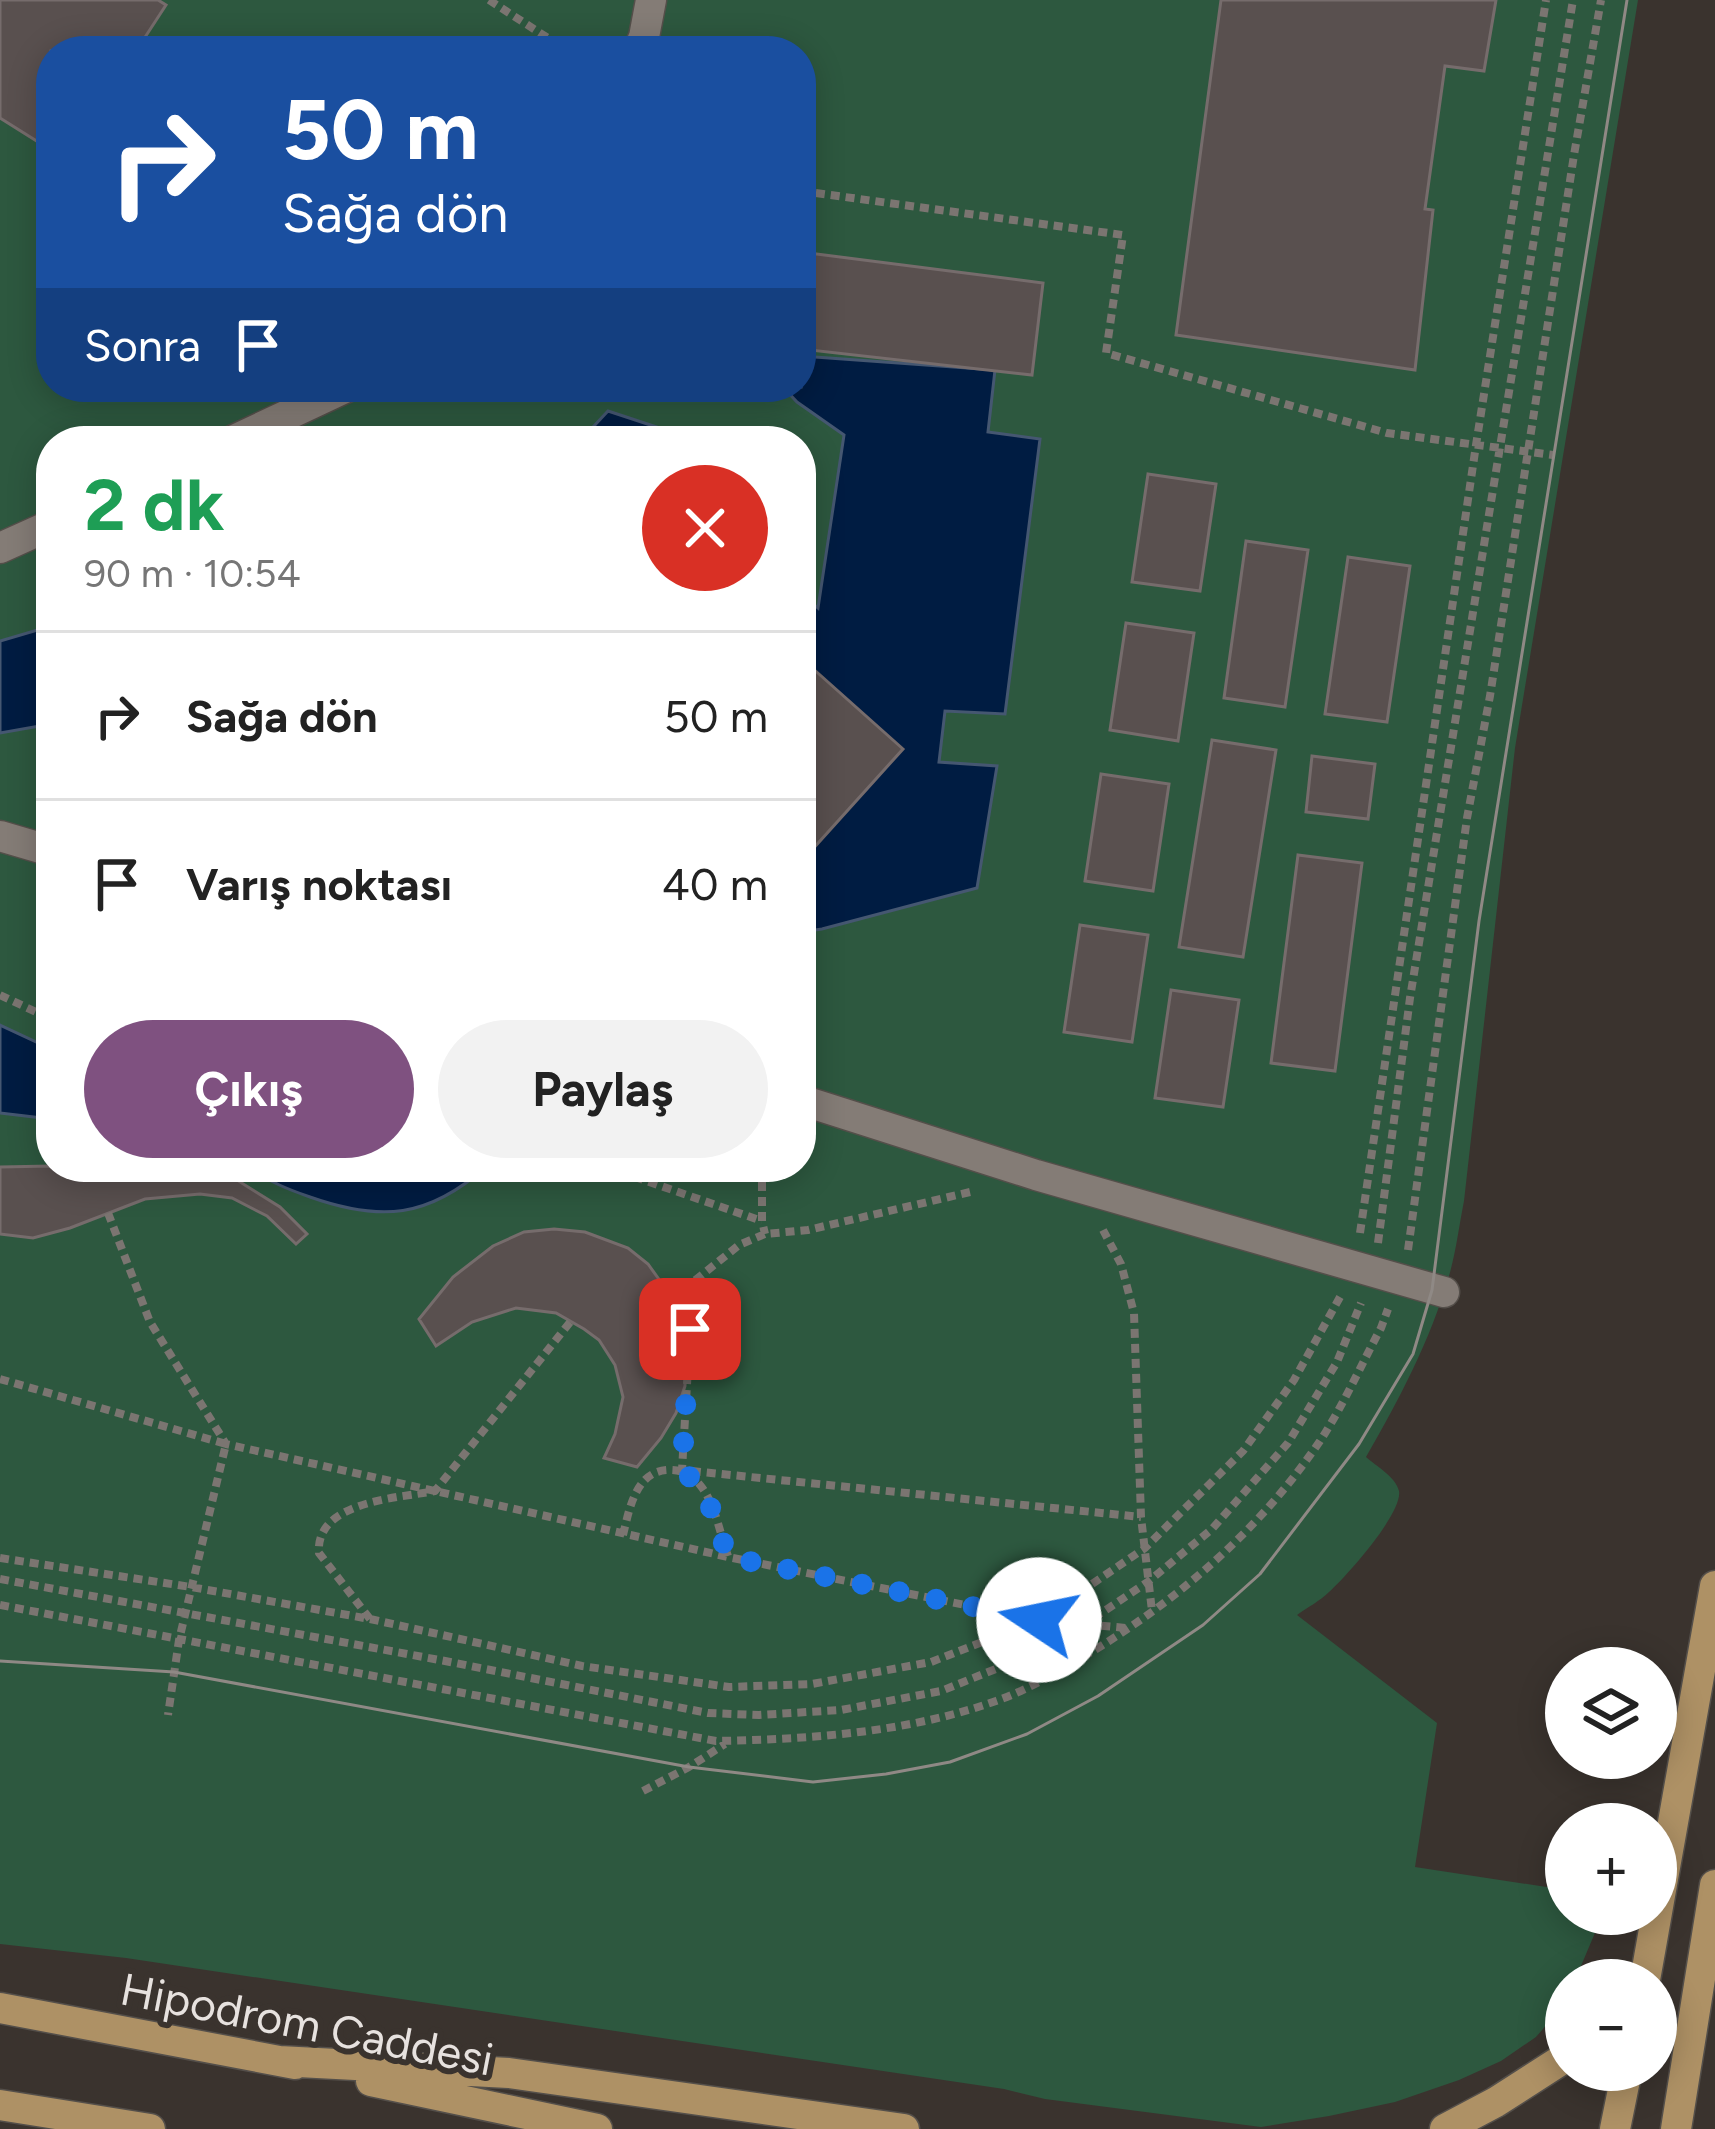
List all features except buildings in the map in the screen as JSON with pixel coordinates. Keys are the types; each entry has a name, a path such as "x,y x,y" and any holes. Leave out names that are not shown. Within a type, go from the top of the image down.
{"main road":[{"path":"1677,1806 1715,1586"},
{"path":"1676,2129 1715,1885"},
{"name":"Hipodrom Caddesi","path":"0,2008 596,2129"},
{"path":"279,2061 509,2074 904,2129"},
{"path":"1445,2129 1545,2070"},
{"path":"1615,2129 1623,2091"},
{"path":"0,2105 150,2129"}],"street":[{"path":"644,36 651,0"},
{"path":"264,426 315,402"},
{"path":"0,548 36,532"},
{"path":"0,836 36,847"},
{"path":"816,1105 1036,1175 1444,1292"}],"path":[{"path":"489,0 545,36"},
{"path":"816,193 1123,236 1106,353 1387,433 1552,454"},
{"path":"0,995 36,1012"},
{"path":"682,1470 693,1282 739,1245 765,1234 808,1229 1036,1175"},
{"path":"649,1182 762,1221"},
{"path":"762,1182 765,1234"},
{"path":"108,1213 150,1322 226,1444 179,1640 168,1714"},
{"path":"1100,1224 1120,1264 1134,1313 1142,1517 1152,1612"},
{"path":"370,1619 319,1553 321,1533 334,1517 357,1507 436,1490 571,1321"},
{"path":"0,1379 226,1444 623,1535 1039,1620 1130,1628"},
{"path":"623,1535 642,1482 659,1470 1142,1517"},
{"path":"682,1470 700,1485 728,1557"},
{"path":"643,1791 729,1741"}],"green space":[{"path":"0,0 1638,0 1515,748 1454,1258 1423,1346 1366,1457 1394,1481 1398,1501 1383,1529 1348,1573 1297,1615 1437,1723 1415,1867 1545,1887 1545,1935 1594,1935 1584,1959 1545,1959 1545,2027 1536,2037 1501,2061 1395,2102 1261,2127 1045,2099 1004,2089 126,1958 0,1944"}],"water":[{"path":"816,357 995,370 988,432 1040,439 1005,714 945,711 939,762 997,766 977,888 816,930 816,606 844,435 797,402 816,402"},
{"path":"608,411 654,426 594,426"},
{"path":"36,630 36,727 0,733 0,641"},
{"path":"0,1025 36,1042 36,1117 0,1113"},
{"path":"274,1182 467,1182 444,1197 403,1210 359,1210"}],"tram line":[{"path":"0,1661 174,1672 689,1767 813,1782 950,1762 1027,1734 1098,1696 1203,1625 1260,1574 1359,1444 1413,1354 1432,1290 1479,921 1627,0"}],"route":[{"path":"690,1329 682,1470 700,1485 728,1557 1039,1620"}]}
